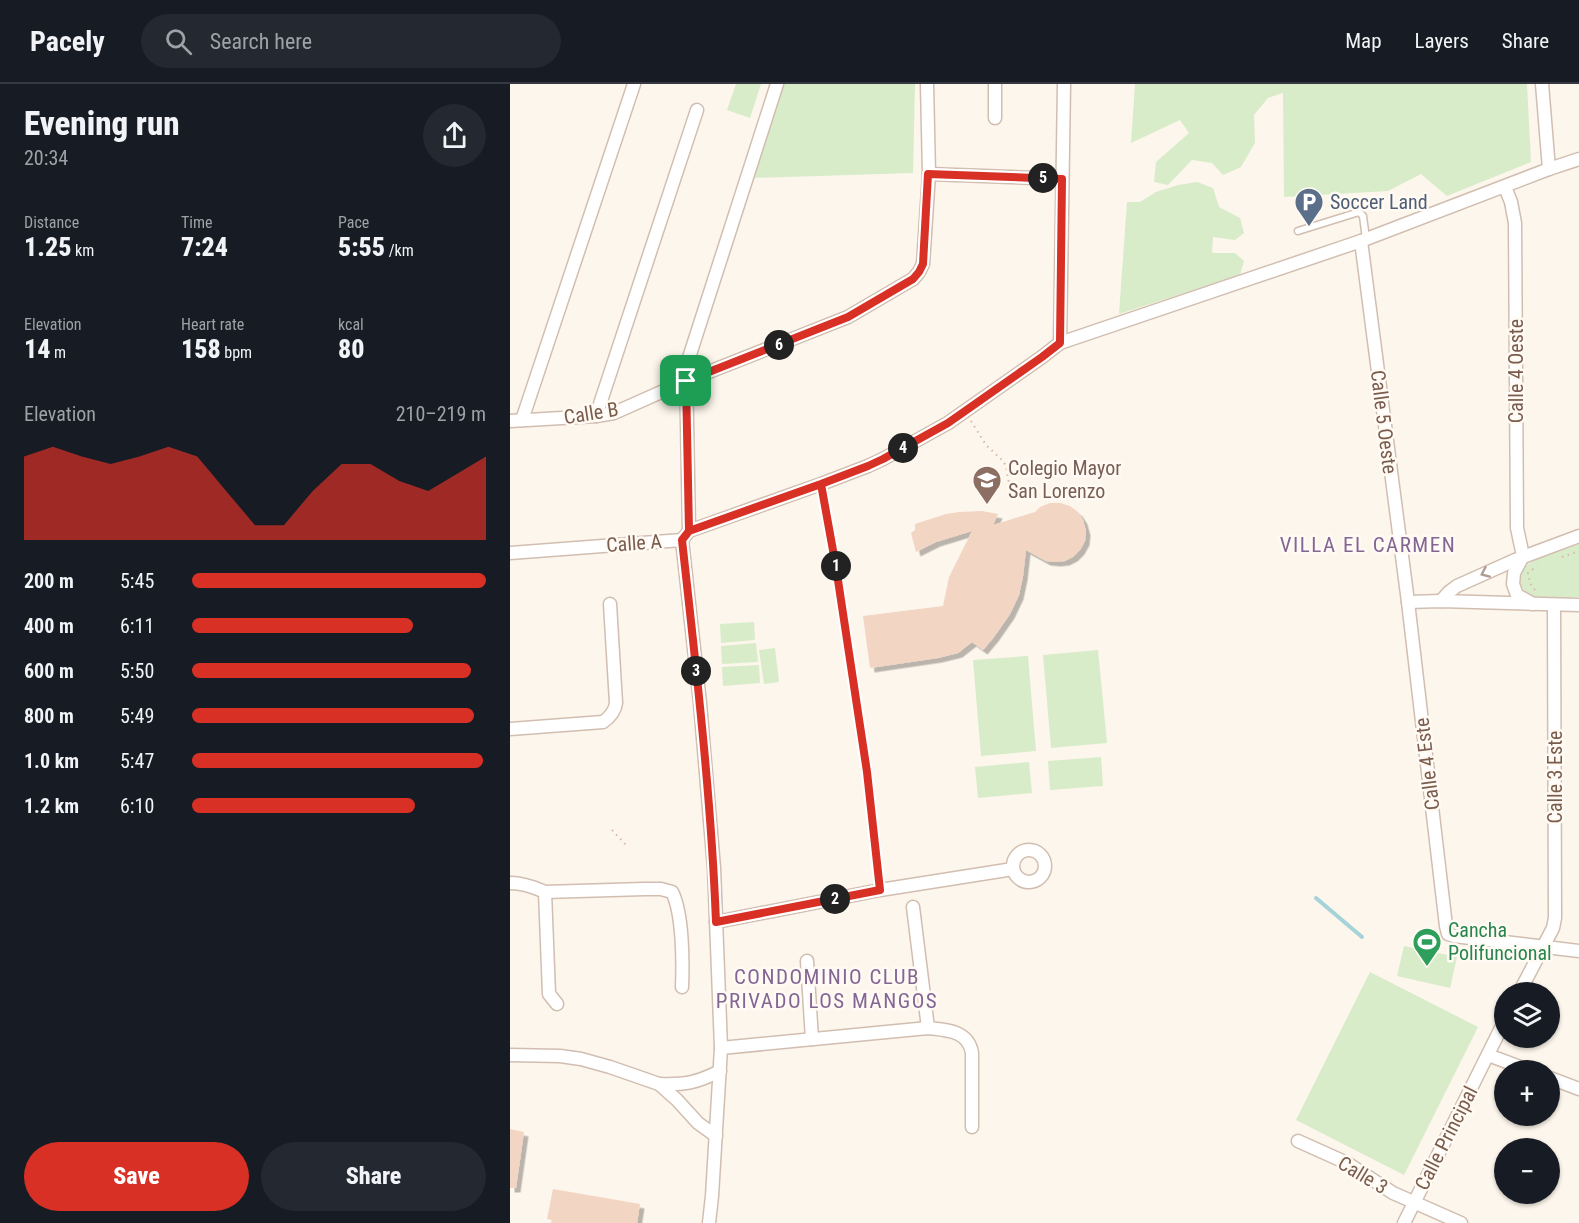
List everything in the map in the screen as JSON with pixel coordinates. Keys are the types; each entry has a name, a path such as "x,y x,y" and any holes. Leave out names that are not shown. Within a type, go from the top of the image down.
{"street":[{"path":"516,421 634,84"},
{"path":"709,1223 721,1048 714,868 686,536 686,367 777,84"},
{"name":"Calle B","path":"516,421 596,416 614,412 848,317 913,279 923,264 928,174 927,84"},
{"path":"995,84 995,118"},
{"path":"1060,343 1064,84"},
{"path":"1542,84 1549,169"},
{"path":"596,416 697,110"},
{"name":"Calle A","path":"510,553 686,536 868,466 948,423 1060,343 1363,240 1579,159"},
{"path":"928,174 1062,179"},
{"name":"Calle 4 Oeste","path":"1504,187 1511,202 1515,223 1517,528 1523,556"},
{"name":"Calle 5 Oeste","path":"1363,240 1408,602"},
{"path":"1441,601 1457,586 1523,556 1579,536"},
{"path":"1523,556 1514,573 1513,584 1517,595 1533,604"},
{"path":"1408,602 1579,604"},
{"name":"Calle 4 Este","path":"1408,602 1448,934 1543,946"},
{"path":"510,729 603,722 612,715 616,703 610,603"},
{"name":"Calle 3 Este","path":"1543,946 1553,928 1556,906 1554,605"},
{"path":"716,922 880,890 1013,869"},
{"path":"510,882 518,882 545,892 644,889 661,889 672,892 677,902 679,920 682,987"},
{"path":"545,892 549,994 557,1005"},
{"path":"913,907 927,1028"},
{"path":"1525,982 1543,946 1579,951"},
{"path":"807,961 812,1040"},
{"path":"721,1048 927,1028 953,1031 971,1045 972,1127"},
{"name":"Calle Principal","path":"1404,1223 1494,1043"},
{"path":"510,1055 560,1056 581,1059 659,1084 682,1085 703,1080 720,1071"},
{"path":"1488,1055 1501,1060"},
{"path":"1560,1082 1579,1089"},
{"path":"659,1084 698,1123 716,1136"},
{"name":"Calle 3","path":"1298,1141 1347,1163 1393,1193 1461,1223"}],"lane":[{"path":"1298,231 1359,212 1363,216 1363,240"},
{"path":"821,484 867,772 880,890"}],"path":[{"path":"971,421 986,445 1004,462 1008,480 1015,494"},
{"path":"1558,558 1579,551"},
{"path":"1536,591 1530,583 1528,573 1537,566"},
{"path":"612,830 626,845"}],"green space":[{"path":"736,84 761,84 750,118 727,110"},
{"path":"783,84 915,84 913,173 751,178"},
{"path":"1135,84 1527,84 1531,162 1447,196 1421,174 1388,191 1284,197 1283,93 1268,98 1254,115 1255,143 1241,167 1223,175 1212,163 1192,160 1168,185 1154,182 1156,162 1189,133 1180,120 1131,143"},
{"path":"1197,182 1213,188 1219,207 1240,218 1244,233 1235,240 1213,237 1212,253 1235,253 1244,261 1240,275 1119,314 1127,202 1140,202 1156,192"},
{"path":"1579,544 1579,597 1536,597 1523,589 1520,578 1526,566 1544,556"},
{"path":"754,622 755,640 721,643 720,624"},
{"path":"756,643 758,662 722,664 721,646"},
{"path":"775,648 779,682 764,684 759,650"},
{"path":"1098,650 1107,743 1051,748 1043,655"},
{"path":"1028,656 1036,751 981,756 973,660"},
{"path":"759,665 760,683 723,686 722,667"},
{"path":"1101,757 1103,786 1050,790 1048,761"},
{"path":"1029,762 1032,793 978,798 975,767"},
{"name":"Cancha Polifuncional","path":"1404,946 1457,957 1450,988 1397,976"},
{"path":"1370,972 1478,1027 1404,1175 1296,1120"}],"building":[{"path":"1050,503 1070,506 1078,512 1086,531 1085,541 1073,557 1065,561 1046,561 1026,550 1019,595 1010,614 983,650 972,642 958,653 870,668 863,616 943,606 949,577 972,531 936,542 916,552 911,533 915,530 915,524 946,514 982,511 998,514 993,525 1035,512"},
{"path":"510,1129 524,1132 516,1188 510,1188"},
{"path":"553,1189 640,1204 637,1223 552,1223 552,1220 547,1219"}],"waterway":[{"path":"1316,898 1362,937"}],"place":[{"name":"Soccer Land","path":"1309,228"},
{"name":"Colegio Mayor San Lorenzo","path":"987,506"},
{"name":"Cancha Polifuncional","path":"1427,968"}],"district":[{"name":"VILLA EL CARMEN","path":"1368,545"},
{"name":"CONDOMINIO CLUB PRIVADO LOS MANGOS","path":"827,989"}],"route":[{"path":"686,381 689,531 821,484 867,772 880,890 716,922 714,868 700,703 682,540 689,531 755,508 821,484 883,459 948,423 1060,343 1062,179 928,174 923,264 913,279 848,317 686,381"}]}
